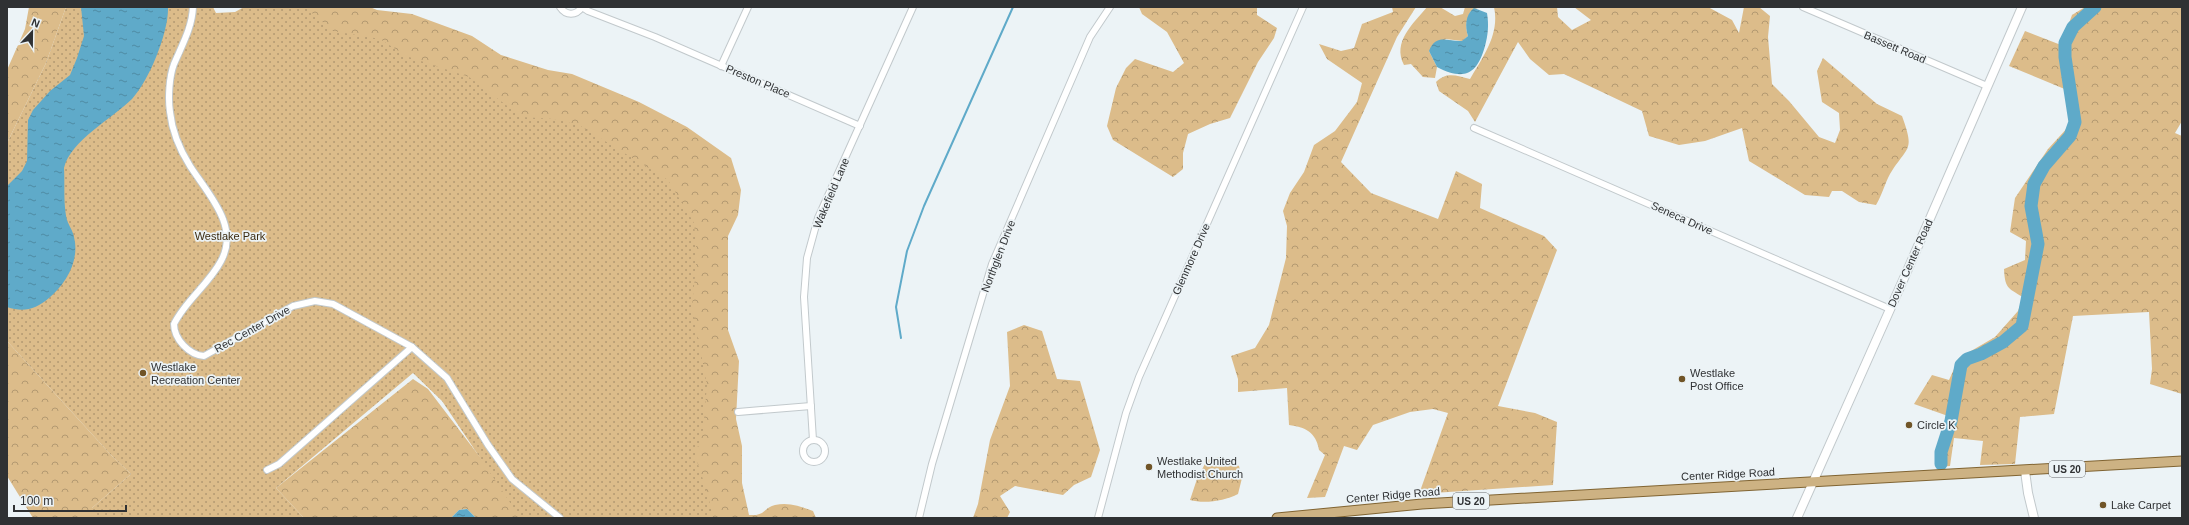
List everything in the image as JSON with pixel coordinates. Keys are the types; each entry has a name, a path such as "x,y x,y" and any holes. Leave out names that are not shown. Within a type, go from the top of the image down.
{"main road":[{"name":"Center Ridge Road","path":"1277,518 1422,504 2182,461"}],"street":[{"name":"Rec Center Drive","path":"193,7 192,18 186,38 173,66 169,111 173,130 189,165 226,222 228,236 221,261 174,324 174,331 178,338 191,352 204,356 293,306 315,301 333,304 412,347 447,378 488,445 512,479 560,518"},
{"path":"560,7 565,13 570,14 576,13 582,7"},
{"name":"Preston Place","path":"582,7 588,11 655,38 860,126"},
{"path":"721,66 748,7"},
{"name":"Wakefield Lane","path":"813,440 804,297 807,258 818,218 913,7"},
{"name":"Northglen Drive","path":"919,518 932,464 992,264 1090,36 1110,7"},
{"name":"Glenmore Drive","path":"1098,518 1126,413 1139,378 1303,7"},
{"name":"Bassett Road","path":"1803,7 1987,86"},
{"name":"Dover Center Road","path":"1797,518 2022,7"},
{"name":"Seneca Drive","path":"1474,128 1890,309"},
{"path":"267,470 279,464 412,347"},
{"path":"738,412 811,406"},
{"path":"2025,471 2034,518"}],"green space":[{"path":"29,7 66,7 46,63 7,143 7,70 25,29"},
{"name":"Westlake Park","path":"66,7 213,7 216,13 235,12 244,7 305,7 333,31 380,39 406,56 469,77 522,117 554,119 579,125 668,180 694,223 697,256 692,306 707,385 703,430 695,455 708,495 713,518 523,518 515,510 442,401 413,373 276,488 304,518 92,518 92,508 131,474 111,455 7,341 7,143 46,63"},
{"path":"295,7 370,7 377,10 412,14 472,36 501,55 548,70 572,74 639,102 687,127 731,158 741,190 738,215 728,236 728,330 739,361 736,419 742,446 742,483 749,515 762,513 771,506 789,504 813,511 816,518 591,518 520,119 327,32"},
{"path":"1139,7 1257,7 1257,15 1277,28 1274,38 1258,62 1230,118 1210,124 1188,134 1183,153 1183,169 1173,177 1113,140 1107,126 1116,88 1126,68 1135,59 1173,72 1184,63 1167,32 1142,14"},
{"path":"1392,7 1416,7 1397,37 1341,162 1371,193 1438,219 1456,171 1482,184 1480,208 1544,236 1557,250 1498,406 1535,413 1557,422 1553,485 1419,494 1448,413 1433,409 1410,412 1373,425 1357,450 1344,446 1325,497 1307,498 1325,455 1319,450 1318,444 1309,432 1300,427 1289,425 1287,388 1238,392 1238,379 1231,356 1255,348 1269,325 1286,258 1287,226 1283,211 1290,193 1304,172 1314,145 1335,131 1357,102 1362,83 1327,59 1319,44 1341,51 1354,48 1362,24 1393,12"},
{"path":"1427,7 1440,7 1455,16 1463,14 1465,7 1480,7 1471,11 1468,17 1466,30 1468,36 1462,41 1446,39 1429,51 1437,67 1435,78 1423,77 1411,64 1404,65 1401,57 1402,41 1410,27"},
{"path":"1494,7 1557,7 1558,17 1572,30 1591,20 1574,7 1708,7 1732,20 1739,33 1744,7 1759,7 1770,16 1768,37 1772,84 1789,101 1819,137 1835,143 1840,130 1839,113 1822,102 1817,71 1823,58 1877,104 1902,116 1908,136 1908,148 1890,174 1876,205 1859,202 1842,191 1832,191 1829,197 1805,195 1749,161 1742,128 1705,141 1679,145 1649,136 1642,111 1564,74 1549,75 1530,59 1518,42 1475,122 1468,111 1439,91 1436,82 1448,75 1470,79 1485,54 1495,27"},
{"path":"2085,7 2182,7 2182,121 2175,133 2182,136 2182,394 2150,384 2152,369 2149,312 2073,316 2054,414 2020,417 2015,464 1980,465 1983,441 1954,438 1950,466 1937,467 1948,416 1914,404 1932,375 1949,380 1959,358 1995,337 2018,311 2023,297 2010,289 2005,280 2004,269 2025,260 2026,241 2010,232 2015,198 2048,149 2069,126 2067,90 2009,66 2025,31 2061,45 2072,15"},
{"path":"1024,325 1042,331 1057,379 1080,381 1100,450 1091,477 1074,485 1063,495 1015,486 1000,496 1010,512 1007,518 973,518 978,504 990,440 1010,386 1007,332"},
{"path":"7,341 111,455 131,474 92,508 92,518 33,518 7,476"},
{"path":"413,379 428,389 502,486 536,518 476,518 467,509 459,510 451,518 304,518 276,488"},
{"path":"1220,457 1239,466 1242,478 1238,494 1214,501 1202,502 1190,500 1197,479 1207,460"}],"water":[{"path":"81,7 168,7 162,42 145,81 132,99 93,130 74,148 64,168 66,214 75,246 73,263 66,279 55,292 39,305 24,310 13,309 7,307 7,186 22,171 27,161 28,120 33,110 50,91 70,75 84,36"},
{"path":"1474,8 1487,13 1488,22 1486,42 1482,56 1478,63 1468,73 1462,74 1455,74 1437,67 1429,51 1432,45 1439,40 1462,41 1468,36 1466,21"},
{"path":"467,509 476,518 451,518 459,510"}],"waterway":[{"path":"901,338 896,307 907,251 924,206 1013,7"},
{"path":"1941,464 1941,452 1951,421 1961,365 1967,359 1981,354 2003,342 2022,326 2038,244 2031,206 2034,184 2044,166 2070,136 2075,122 2065,57 2065,43 2073,27 2095,7"}],"place":[{"name":"Westlake Recreation Center","path":"143,373"},
{"name":"Westlake Post Office","path":"1682,379"},
{"name":"Circle K","path":"1909,425"},
{"name":"Westlake United Methodist Church","path":"1149,467"},
{"name":"Lake Carpet","path":"2103,505"}]}
